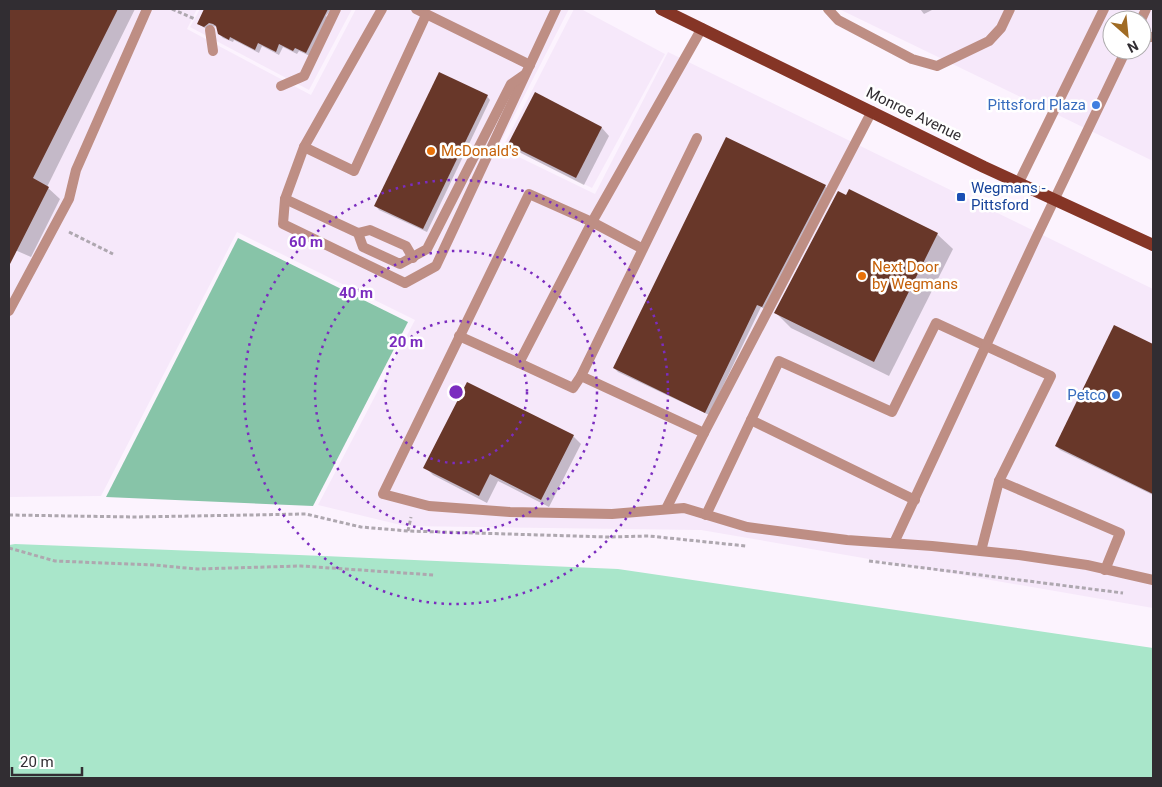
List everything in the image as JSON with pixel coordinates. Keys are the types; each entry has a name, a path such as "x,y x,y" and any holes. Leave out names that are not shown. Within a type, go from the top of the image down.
{"main road":[{"name":"Monroe Avenue","path":"661,9 984,167 1153,245"}],"lane":[{"path":"9,310 69,199 76,170 147,9"},
{"path":"282,86 304,76 336,9"},
{"path":"382,9 304,147 285,199 283,224 405,283 436,266 556,9"},
{"path":"416,9 528,69"},
{"path":"828,9 838,20 912,59 936,66 989,41 1001,28 1010,9"},
{"path":"1019,182 1104,9"},
{"path":"304,147 354,171 426,15"},
{"path":"519,363 592,222 702,28"},
{"path":"210,30 213,51"},
{"path":"894,543 1054,198 1121,60"},
{"path":"358,233 362,246 400,264 427,249 511,84 528,69"},
{"path":"666,509 872,111"},
{"path":"459,336 573,388 581,376 697,138"},
{"path":"643,249 592,222 529,194 383,494 429,506 510,512 612,514 684,508 747,527 847,540 1019,555 1087,565 1153,580"},
{"path":"285,199 358,233 370,230 406,246 412,258"},
{"path":"706,515 779,360 892,412 936,323 1051,376 999,481 981,551"},
{"path":"581,376 704,434"},
{"path":"751,420 915,500"},
{"path":"999,481 1120,532 1105,570"}],"path":[{"path":"172,9 195,19"},
{"path":"67,231 112,254"},
{"path":"9,515 135,517 306,514 361,527 398,530 608,537 649,536 755,547"},
{"path":"9,548 55,561 154,564 197,569 301,566 434,575"},
{"path":"861,560 1125,593"}],"shaded area":[{"path":"9,9 197,9 187,29 311,95 356,9 569,9 498,147 595,194 668,52 1153,289 1153,608 701,530 405,526 318,505 415,320 237,232 101,496 9,497"},
{"path":"200,9 352,9 309,90 190,27"},
{"path":"574,9 581,9 665,54 592,188 504,145"},
{"name":"Pittsford Plaza","path":"839,9 1153,9 1153,161"}],"green space":[{"path":"238,238 408,322 313,506 106,497"},
{"path":"9,545 618,569 1153,648 1153,778 9,778"}],"building":[{"path":"9,9 118,9 33,178 49,187 9,266"},
{"path":"204,9 328,9 306,53 295,48 293,51 279,44 276,52 258,43 255,50 230,37 229,40 218,34 216,26 213,24 209,23 204,27 197,24"},
{"name":"McDonald's","path":"439,72 488,95 423,229 374,206"},
{"path":"535,92 602,127 576,178 508,144"},
{"path":"726,137 826,185 762,307 757,305 705,413 613,368"},
{"name":"Next Door by Wegmans","path":"849,189 938,233 874,362 774,313 838,191 846,195"},
{"name":"Petco","path":"1114,325 1153,344 1153,494 1055,446"},
{"path":"467,382 574,435 541,500 490,474 479,496 423,468"}],"place":[{"name":"Pittsford Plaza","path":"1096,105"},
{"name":"McDonald's","path":"431,151"},
{"name":"Wegmans - Pittsford","path":"961,197"},
{"name":"Next Door by Wegmans","path":"862,276"},
{"name":"Petco","path":"1116,395"}]}
